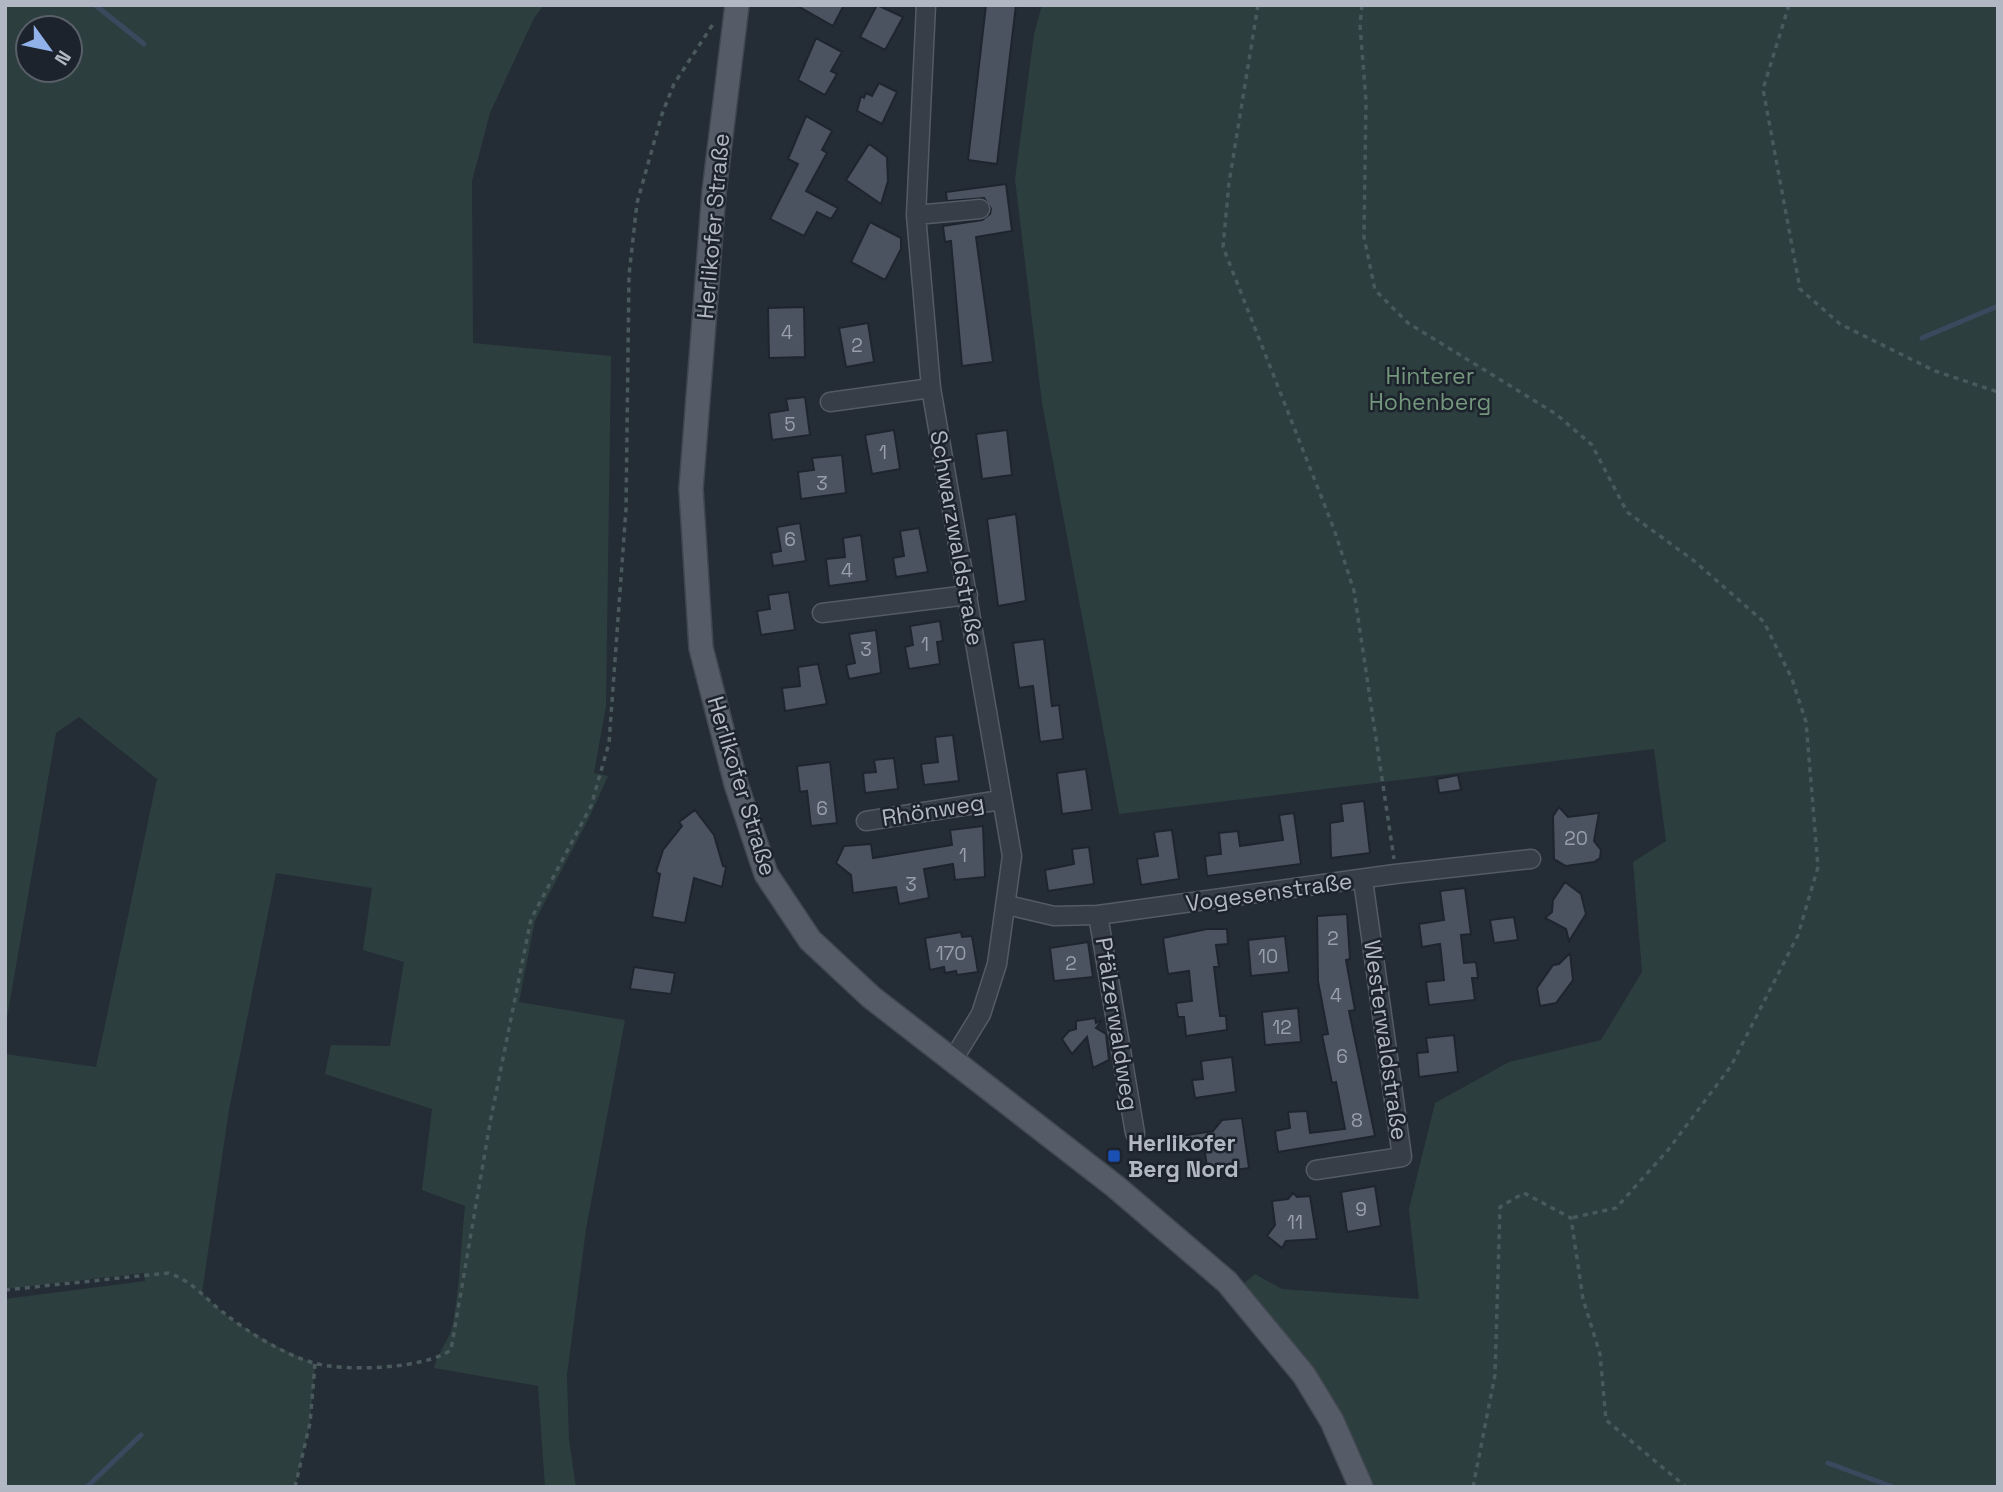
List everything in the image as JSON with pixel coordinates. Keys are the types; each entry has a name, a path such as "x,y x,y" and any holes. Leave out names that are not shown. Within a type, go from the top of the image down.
{"main road":[{"name":"Herlikofer Straße","path":"729,9 691,489 701,648 736,784 766,874 810,940 871,997 954,1058 1189,1259 1227,1282 1326,1425 1361,1487"}],"street":[{"name":"Schwarzwaldstraße","path":"926,5 916,215 931,388 1012,856 997,964 981,1014 954,1058"},
{"path":"916,215 980,209"},
{"path":"830,402 931,388"},
{"path":"822,613 968,596"},
{"name":"Rhönweg","path":"866,821 1001,800"},
{"name":"Vogesenstraße","path":"1007,905 1054,916 1098,915 1395,874 1531,859"},
{"name":"Westerwaldstraße","path":"1316,1170 1402,1157 1363,880"},
{"name":"Pfälzerwaldweg","path":"1098,915 1135,1133"}],"path":[{"path":"1258,5 1229,183 1223,247 1334,529 1354,591 1395,874"},
{"path":"1362,5 1360,24 1366,101 1364,237 1375,290 1408,323 1556,414 1592,445 1628,512 1693,559 1764,622 1792,679 1806,722 1818,867 1798,935 1731,1066 1668,1150 1616,1208 1571,1218 1524,1193 1500,1208 1495,1375 1473,1487"},
{"path":"1788,5 1763,89 1800,289 1840,324 1936,371 1998,392"},
{"path":"5,1290 168,1273 187,1280 225,1314 278,1348 315,1364 374,1367 422,1363 439,1358 451,1350 490,1123 531,919 591,806 609,743 626,509 629,275 637,203 662,114 674,84 729,9"},
{"path":"1571,1218 1583,1299 1600,1354 1606,1420 1686,1487"},
{"path":"295,1487 310,1423 315,1364"}],"green space":[{"path":"5,5 544,5 534,18 490,113 472,181 473,343 611,356 606,706 594,773 608,776 535,921 519,1002 625,1020 586,1229 567,1375 569,1440 576,1487 545,1487 538,1386 434,1368 453,1323 465,1206 422,1190 432,1109 325,1074 331,1045 390,1046 404,962 363,950 372,888 276,873 229,1110 202,1293 241,1325 315,1364 310,1423 295,1487 5,1487 5,1299 145,1281 144,1273 5,1289 5,1054 96,1067 157,779 79,717 56,733 5,1030"},
{"name":"Hinterer Hohenberg","path":"1042,5 1998,5 1998,1487 1373,1487 1347,1430 1302,1355 1243,1284 1255,1274 1282,1289 1419,1299 1409,1209 1435,1103 1509,1062 1601,1040 1642,972 1633,862 1666,841 1654,749 1119,814 1042,403 1015,179 1034,34"}],"building":[{"path":"796,5 844,5 833,26"},
{"path":"877,5 903,17 885,50 860,37"},
{"path":"986,5 1016,5 997,164 968,160"},
{"path":"816,38 842,52 831,71 837,74 825,95 798,80"},
{"path":"879,83 897,92 882,124 857,111 861,96 864,98 866,93 872,96"},
{"path":"806,116 832,131 822,150 827,153 806,191 838,208 831,219 817,212 804,236 770,219 798,164 788,159"},
{"path":"869,144 887,157 888,181 881,204 846,180"},
{"path":"1006,184 1012,231 976,237 993,362 962,366 951,241 945,242 943,226 982,220 990,214 991,209 984,198 947,201 946,192"},
{"path":"870,222 901,238 901,249 885,280 851,262"},
{"path":"804,307 805,357 769,358 768,308"},
{"path":"868,323 874,362 846,367 839,328"},
{"path":"805,397 810,435 772,440 769,413 788,410 786,399"},
{"path":"894,430 900,469 872,474 865,435"},
{"path":"1007,430 1012,475 982,479 976,434"},
{"path":"842,455 846,493 801,499 798,472 814,470 812,458"},
{"path":"1016,514 1026,601 998,606 987,519"},
{"path":"800,523 806,561 773,566 771,553 781,551 777,527"},
{"path":"919,528 928,572 896,577 893,558 904,556 900,531"},
{"path":"861,535 867,581 829,586 826,559 845,557 843,538"},
{"path":"789,592 795,630 761,635 757,611 770,609 768,595"},
{"path":"940,621 943,641 937,642 940,664 909,669 905,647 913,645 910,626"},
{"path":"876,630 881,673 849,679 846,665 855,663 849,634"},
{"path":"1044,639 1052,706 1059,705 1063,739 1040,742 1033,686 1019,688 1013,643"},
{"path":"818,664 827,704 785,711 782,688 800,686 798,667"},
{"path":"953,735 959,781 924,785 921,764 938,762 935,737"},
{"path":"894,758 898,789 865,793 863,773 876,772 874,760"},
{"path":"830,762 837,823 811,826 807,791 800,792 797,766"},
{"path":"1086,769 1092,810 1062,814 1057,773"},
{"path":"1458,775 1461,790 1439,793 1437,779"},
{"path":"1364,801 1370,853 1331,858 1330,823 1343,821 1341,804"},
{"path":"1559,807 1568,817 1599,813 1594,841 1601,850 1600,858 1594,862 1566,866 1554,859 1553,816"},
{"path":"695,810 714,835 723,866 726,867 722,887 694,878 685,923 652,917 660,874 656,872 663,850 682,826 679,822"},
{"path":"1294,813 1301,864 1207,876 1205,856 1221,854 1219,833 1238,831 1240,846 1283,840 1279,815"},
{"path":"983,826 985,877 955,880 953,864 924,869 929,898 899,904 896,887 853,893 851,875 836,863 844,846 871,844 873,858 952,845 950,830"},
{"path":"1172,830 1179,879 1141,885 1137,859 1158,856 1154,832"},
{"path":"1089,847 1094,884 1048,891 1045,870 1074,864 1072,849"},
{"path":"1565,882 1581,894 1586,914 1569,941 1566,929 1545,918 1552,912 1553,900"},
{"path":"1465,888 1471,934 1461,935 1464,963 1476,962 1478,978 1472,978 1475,1000 1429,1005 1426,982 1444,980 1440,944 1422,947 1419,924 1444,920 1440,891"},
{"path":"1347,914 1350,959 1346,960 1355,1010 1349,1011 1375,1136 1278,1152 1275,1131 1290,1128 1288,1112 1307,1111 1310,1133 1345,1129 1336,1082 1332,1083 1322,1035 1328,1034 1318,981 1317,916"},
{"path":"1514,917 1518,940 1494,943 1490,920"},
{"path":"1207,929 1227,929 1228,944 1216,945 1219,967 1214,967 1220,1016 1226,1016 1227,1030 1186,1036 1184,1017 1178,1017 1176,1003 1192,1001 1189,971 1168,974 1163,938"},
{"path":"961,932 962,937 972,936 978,972 957,975 956,971 945,973 944,967 930,970 925,938"},
{"path":"1285,936 1289,972 1251,976 1248,940"},
{"path":"1088,942 1093,977 1054,981 1050,948"},
{"path":"1570,953 1573,980 1556,1003 1540,1006 1537,988 1553,965 1559,964"},
{"path":"634,967 675,973 671,994 630,989"},
{"path":"1298,1008 1301,1042 1265,1045 1262,1012"},
{"path":"1095,1018 1096,1023 1102,1020 1096,1028 1106,1034 1109,1060 1093,1068 1087,1037 1072,1054 1062,1039 1069,1031 1076,1029 1076,1021"},
{"path":"1454,1035 1458,1072 1419,1077 1417,1053 1428,1052 1426,1038"},
{"path":"1232,1057 1236,1092 1195,1098 1192,1080 1203,1079 1201,1061"},
{"path":"1242,1118 1249,1168 1208,1174 1204,1146 1177,1149 1175,1137 1213,1131 1222,1120"},
{"path":"1375,1186 1381,1226 1347,1232 1341,1192"},
{"path":"1293,1193 1297,1197 1310,1196 1317,1239 1286,1241 1282,1248 1267,1236 1275,1225 1272,1201 1288,1199"}],"waterway":[{"path":"95,5 144,44"},
{"path":"1922,338 1998,306"},
{"path":"87,1487 141,1435"},
{"path":"1828,1463 1893,1487"}],"place":[{"name":"Herlikofer Berg Nord","path":"1114,1156"}]}
